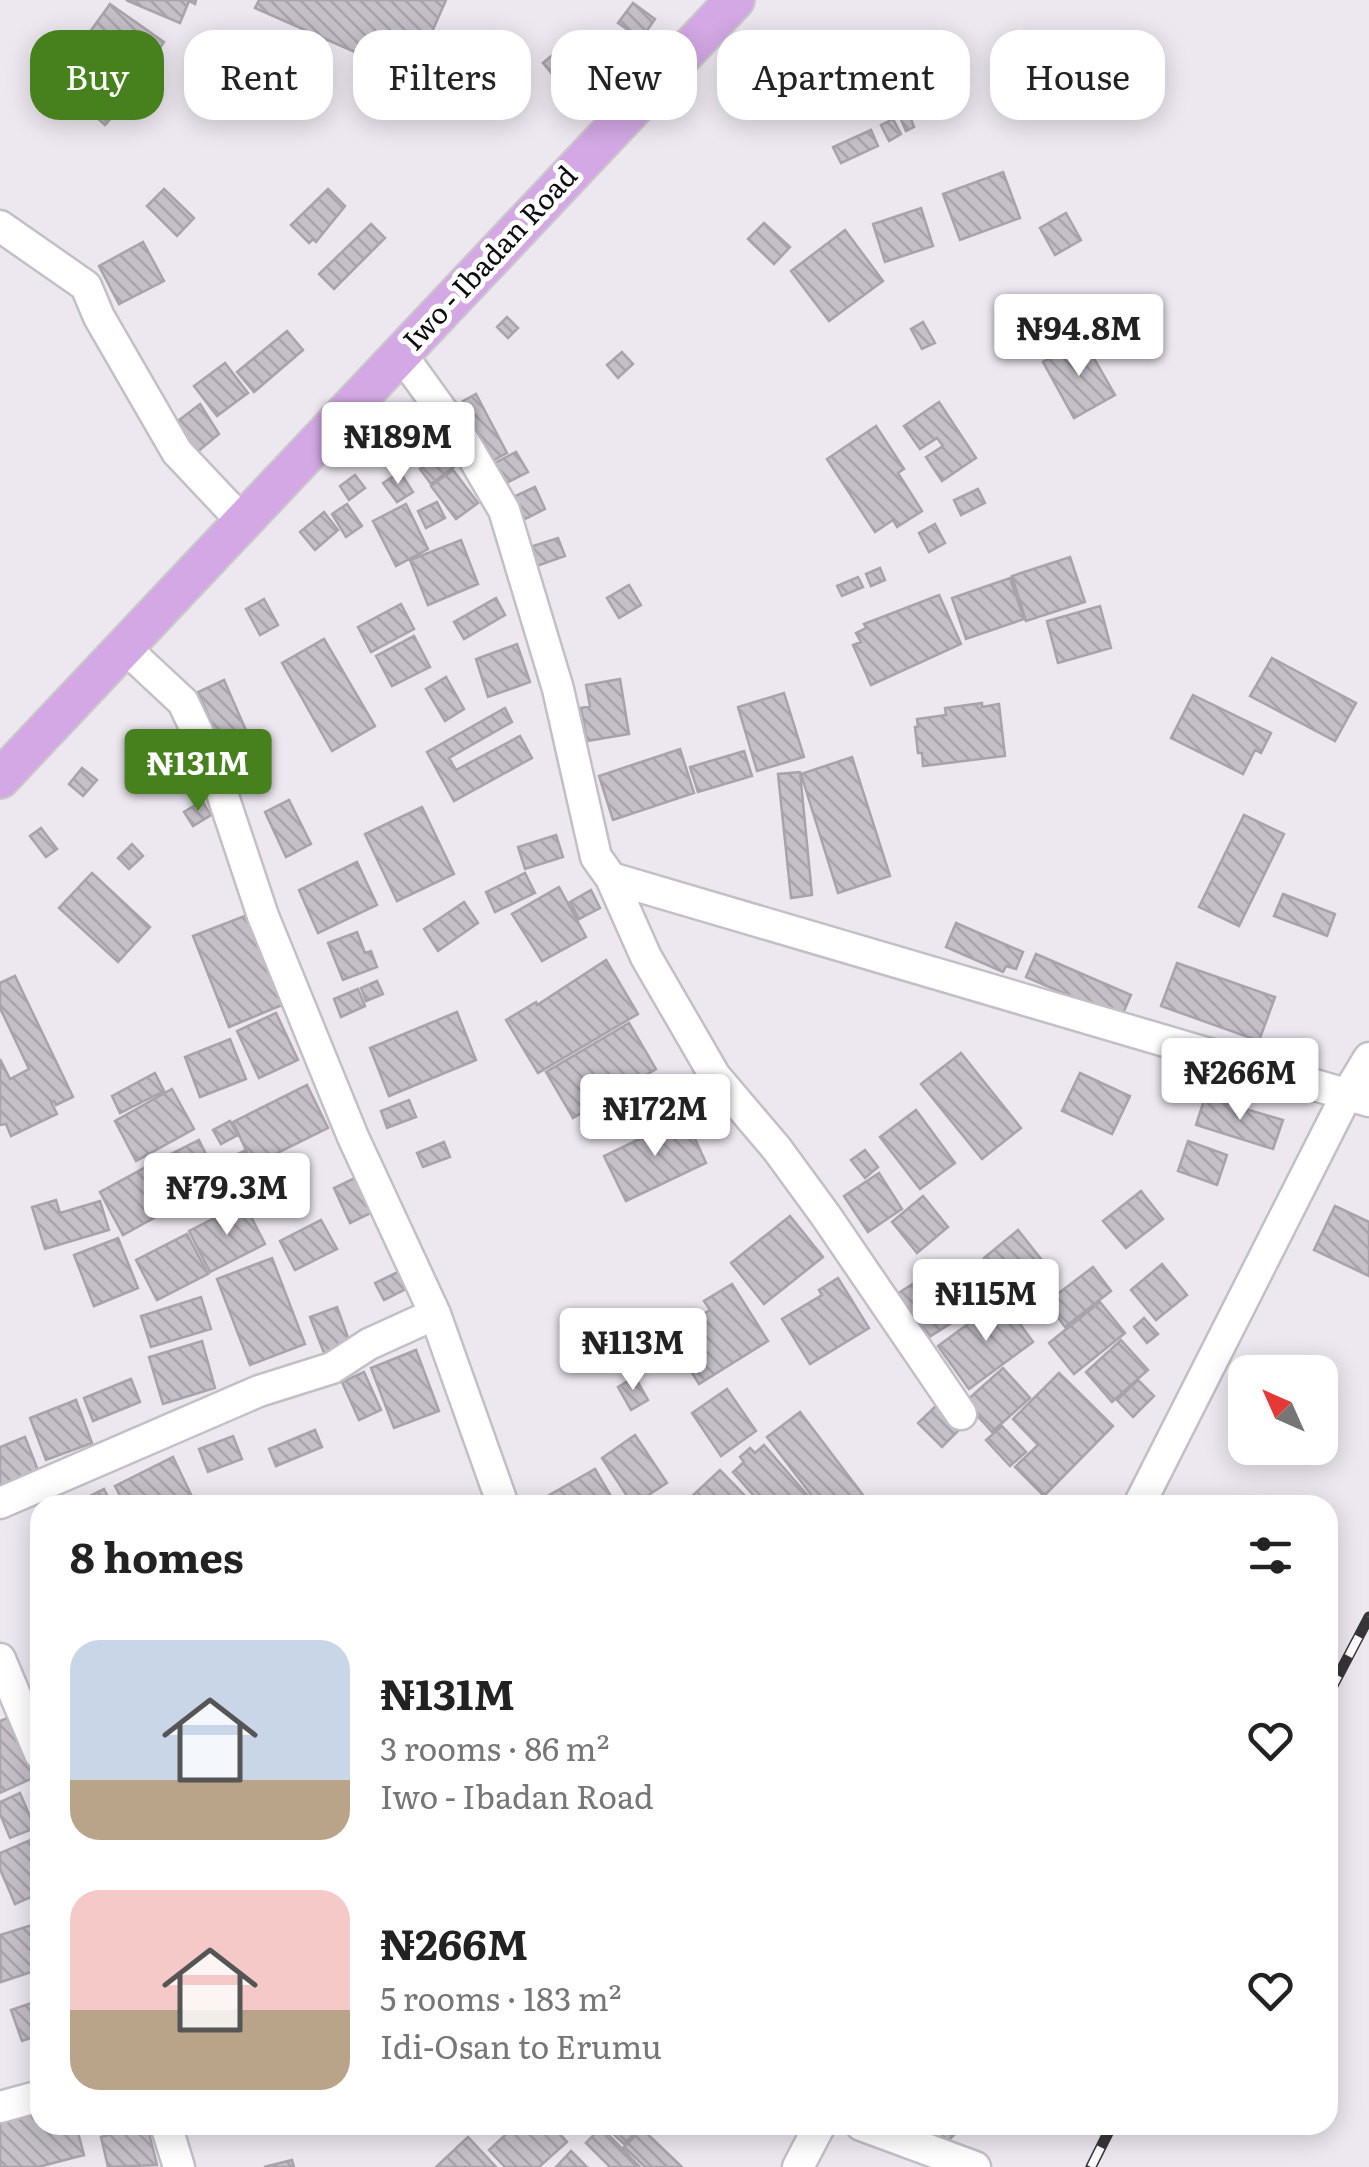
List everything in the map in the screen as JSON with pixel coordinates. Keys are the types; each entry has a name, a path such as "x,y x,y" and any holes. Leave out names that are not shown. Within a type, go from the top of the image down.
{"main road":[{"name":"Iwo - Ibadan Road","path":"0,779 735,0"}],"street":[{"path":"0,226 86,286 98,316 177,452 242,521"},
{"path":"401,354 462,440 504,510 558,689 596,856 646,957 715,1076 777,1149 826,1216 961,1414"},
{"path":"124,647 182,702 212,763 263,916 353,1136 434,1314 500,1495"},
{"path":"610,878 920,966 1357,1098"},
{"path":"1144,1495 1357,1098 1369,1058"},
{"path":"0,1503 259,1392 332,1368 369,1344 434,1314"},
{"path":"0,1659 30,1730"},
{"path":"0,2107 30,2099"},
{"path":"169,2135 179,2167"},
{"path":"798,2167 815,2135"},
{"path":"888,2135 975,2167"}],"building":[{"path":"126,0 196,0 195,4 189,1 180,23"},
{"path":"259,0 446,0 433,30 353,30 353,51 333,42 333,30 305,30 255,8"},
{"path":"633,3 655,19 647,30 628,30 618,23"},
{"path":"110,4 147,30 91,30"},
{"path":"551,56 551,73 543,63"},
{"path":"894,120 901,134 889,141 881,125"},
{"path":"901,120 911,120 914,127 906,131"},
{"path":"871,130 878,146 841,163 833,147"},
{"path":"1003,172 1020,218 960,240 943,194"},
{"path":"164,189 194,218 177,236 147,206"},
{"path":"328,189 345,206 316,242 313,239 309,243 291,225"},
{"path":"921,208 933,246 885,262 873,224"},
{"path":"1066,213 1081,240 1055,255 1040,228"},
{"path":"764,223 790,247 774,264 748,239"},
{"path":"371,224 385,238 334,289 319,274"},
{"path":"845,230 883,281 829,321 791,271"},
{"path":"143,242 164,281 119,304 99,266"},
{"path":"507,317 518,328 508,338 497,327"},
{"path":"923,322 935,343 922,349 911,329"},
{"path":"287,331 303,350 254,392 237,372"},
{"path":"1083,339 1115,395 1074,418 1043,362"},
{"path":"622,352 633,364 618,378 607,365"},
{"path":"225,363 248,393 217,416 194,386"},
{"path":"476,394 507,453 494,460 484,442 480,444 463,401"},
{"path":"939,402 976,458 942,481 926,457 943,446 937,438 920,449 904,426"},
{"path":"200,404 219,434 196,453 174,424"},
{"path":"876,426 904,469 898,473 922,511 897,527 893,520 875,532 827,459"},
{"path":"444,452 455,466 431,484 420,469"},
{"path":"516,452 528,472 506,483 495,463"},
{"path":"453,470 478,503 456,519 431,486"},
{"path":"400,472 413,492 397,502 383,483"},
{"path":"355,475 365,488 349,500 340,486"},
{"path":"535,487 545,509 525,519 513,497"},
{"path":"978,489 985,503 961,515 954,500"},
{"path":"437,502 445,518 426,528 418,511"},
{"path":"347,504 362,526 346,537 332,514"},
{"path":"406,504 428,549 396,566 373,521"},
{"path":"324,512 338,530 315,550 300,532"},
{"path":"935,524 945,543 929,552 919,533"},
{"path":"558,538 565,556 537,566 530,547"},
{"path":"461,540 478,584 428,605 410,560"},
{"path":"1070,557 1085,602 1026,621 1012,576"},
{"path":"880,568 885,580 871,586 866,574"},
{"path":"858,577 863,587 842,596 837,586"},
{"path":"1010,578 1024,619 966,639 952,598"},
{"path":"629,585 641,605 619,618 607,598"},
{"path":"939,595 961,644 871,685 853,645 861,642 856,633 866,628 864,624"},
{"path":"496,598 505,615 464,639 454,622"},
{"path":"264,599 278,625 260,635 246,609"},
{"path":"401,604 414,629 371,652 358,627"},
{"path":"1100,606 1111,648 1058,663 1047,621"},
{"path":"414,636 430,667 392,686 376,656"},
{"path":"324,639 375,726 332,751 282,663"},
{"path":"517,644 530,682 488,697 476,659"},
{"path":"1272,658 1356,703 1335,741 1250,696"},
{"path":"446,677 464,709 445,721 426,689"},
{"path":"620,679 629,734 587,741 581,708 590,706 586,685"},
{"path":"224,680 266,776 239,787 198,692"},
{"path":"784,693 804,757 757,771 738,707"},
{"path":"1193,695 1271,733 1261,753 1255,750 1243,774 1171,738"},
{"path":"982,703 982,707 999,704 1005,756 923,766 922,753 918,753 917,719 946,715 945,708"},
{"path":"505,708 512,722 449,758 456,770 520,736 532,758 454,801 427,752"},
{"path":"680,749 694,793 613,820 599,776"},
{"path":"744,751 752,776 698,792 690,767"},
{"path":"852,757 890,876 838,893 801,774"},
{"path":"82,768 97,780 83,796 69,784"},
{"path":"800,772 812,895 791,898 778,774"},
{"path":"289,800 311,844 286,857 265,812"},
{"path":"202,801 211,815 193,826 184,812"},
{"path":"422,807 454,874 397,901 365,834"},
{"path":"1244,815 1284,834 1239,926 1199,907"},
{"path":"41,828 57,849 46,857 30,836"},
{"path":"556,835 563,857 525,869 518,847"},
{"path":"132,844 143,856 129,869 118,858"},
{"path":"357,862 377,905 318,933 299,890"},
{"path":"92,873 150,927 118,962 59,908"},
{"path":"525,873 535,893 495,912 486,892"},
{"path":"559,887 586,937 542,961 512,914"},
{"path":"591,890 600,908 579,919 570,902"},
{"path":"1283,894 1335,914 1327,936 1274,916"},
{"path":"464,902 478,923 438,951 424,929"},
{"path":"247,915 282,1005 229,1027 193,936"},
{"path":"956,923 1023,952 1016,969 1006,966 1003,972 946,947"},
{"path":"357,932 365,953 371,951 377,967 343,980 328,943"},
{"path":"1036,954 1131,995 1121,1018 1026,977"},
{"path":"606,960 638,1014 538,1073 506,1020 536,1002 537,1005"},
{"path":"1177,963 1275,997 1259,1041 1161,1006"},
{"path":"15,976 73,1097 56,1105 51,1102 57,1114 11,1136 6,1124 0,1125 0,1059 10,1079 29,1069 0,1008 0,983"},
{"path":"377,981 383,994 366,1001 361,988"},
{"path":"358,989 365,1006 341,1017 334,999"},
{"path":"457,1012 476,1060 389,1096 370,1048"},
{"path":"276,1013 298,1060 259,1078 237,1031"},
{"path":"629,1023 656,1069 573,1118 546,1072"},
{"path":"230,1039 246,1079 200,1097 185,1057"},
{"path":"961,1053 1021,1128 982,1159 921,1084"},
{"path":"155,1073 164,1091 120,1113 112,1096"},
{"path":"1080,1073 1130,1096 1112,1134 1062,1111"},
{"path":"307,1085 328,1128 253,1165 233,1122"},
{"path":"172,1089 194,1129 136,1161 115,1121"},
{"path":"1205,1097 1283,1120 1273,1149 1196,1125"},
{"path":"409,1100 416,1117 387,1128 381,1111"},
{"path":"916,1110 955,1163 920,1189 880,1137"},
{"path":"685,1117 706,1163 626,1201 604,1156"},
{"path":"230,1121 238,1135 221,1144 213,1130"},
{"path":"199,1140 220,1183 178,1204 157,1161"},
{"path":"1188,1141 1227,1155 1217,1185 1178,1171"},
{"path":"444,1142 450,1157 423,1167 417,1153"},
{"path":"865,1150 878,1167 865,1178 851,1160"},
{"path":"244,1151 251,1163 234,1172 228,1159"},
{"path":"146,1167 170,1209 123,1235 100,1192"},
{"path":"879,1173 902,1209 868,1232 844,1196"},
{"path":"355,1178 371,1213 350,1223 334,1188"},
{"path":"1141,1191 1163,1219 1126,1248 1103,1221"},
{"path":"923,1196 948,1227 917,1253 892,1222"},
{"path":"56,1200 60,1213 100,1201 109,1230 45,1249 32,1207"},
{"path":"244,1203 265,1244 210,1272 189,1231"},
{"path":"1335,1206 1369,1222 1369,1276 1314,1250"},
{"path":"790,1216 823,1257 764,1304 731,1263"},
{"path":"321,1220 337,1249 295,1270 280,1241"},
{"path":"1018,1230 1056,1278 1021,1305 984,1258"},
{"path":"187,1234 208,1274 157,1300 136,1260"},
{"path":"118,1238 138,1288 94,1306 74,1255"},
{"path":"272,1258 305,1344 250,1365 217,1279"},
{"path":"1162,1264 1187,1295 1156,1320 1131,1290"},
{"path":"1093,1267 1111,1291 1065,1327 1047,1302"},
{"path":"398,1272 406,1289 384,1300 375,1283"},
{"path":"930,1273 959,1318 923,1341 894,1296"},
{"path":"838,1278 869,1328 810,1364 782,1319 822,1295 819,1290"},
{"path":"732,1284 768,1341 699,1384 669,1336 710,1310 704,1301"},
{"path":"201,1297 211,1329 151,1347 141,1316"},
{"path":"1002,1299 1033,1342 969,1389 938,1346"},
{"path":"1100,1302 1125,1333 1074,1374 1049,1343"},
{"path":"337,1307 350,1343 324,1353 310,1317"},
{"path":"1144,1318 1158,1334 1147,1343 1134,1327"},
{"path":"1121,1340 1148,1370 1112,1402 1086,1372"},
{"path":"202,1341 215,1388 163,1404 149,1357"},
{"path":"416,1350 439,1411 394,1428 371,1368"},
{"path":"1003,1368 1030,1398 992,1432 965,1402"},
{"path":"364,1372 381,1410 359,1420 342,1382"},
{"path":"1059,1373 1113,1426 1043,1495 1015,1467 1038,1445 1013,1419"},
{"path":"635,1377 648,1400 631,1410 618,1387"},
{"path":"131,1379 140,1402 93,1421 84,1398"},
{"path":"1138,1380 1154,1396 1133,1417 1117,1400"},
{"path":"727,1389 756,1431 721,1456 692,1413"},
{"path":"76,1400 92,1443 46,1460 30,1418"},
{"path":"938,1404 961,1428 942,1447 918,1423"},
{"path":"800,1412 863,1495 811,1495 767,1437"},
{"path":"1002,1426 1026,1452 1010,1466 986,1440"},
{"path":"315,1430 322,1447 276,1466 269,1449"},
{"path":"635,1435 667,1483 648,1495 626,1495 602,1458"},
{"path":"233,1436 242,1459 208,1472 199,1449"},
{"path":"25,1437 41,1478 0,1494 0,1447"},
{"path":"764,1445 807,1495 753,1495 733,1472 744,1462 740,1457 750,1448 755,1453"},
{"path":"173,1457 191,1495 120,1495 115,1486"},
{"path":"595,1469 610,1495 550,1495"},
{"path":"720,1470 744,1495 693,1495"},
{"path":"7,1718 30,1766 30,1779 0,1793 0,1721"},
{"path":"20,1793 30,1816 30,1830 10,1838 0,1814 0,1802"},
{"path":"30,1840 30,1897 15,1904 0,1869 0,1853"},
{"path":"30,1926 30,1972 1,1982 0,1935"},
{"path":"30,2003 30,2038 22,2041 11,2010"},
{"path":"30,2109 30,2135 79,2135 84,2155 38,2167 0,2167 0,2117"},
{"path":"150,2135 157,2165 108,2167 101,2137"},
{"path":"505,2135 561,2135 567,2142 539,2167 505,2167 489,2150"},
{"path":"594,2135 609,2135 640,2167 610,2167 586,2143"},
{"path":"615,2135 633,2135 624,2144"},
{"path":"636,2135 648,2135 682,2167 645,2167 624,2147"},
{"path":"468,2137 496,2167 436,2167"},
{"path":"571,2151 587,2167 556,2167"},
{"path":"292,2160 294,2167 264,2167"}],"railway":[{"path":"1338,1676 1369,1617"},
{"path":"1091,2167 1107,2135"}]}
